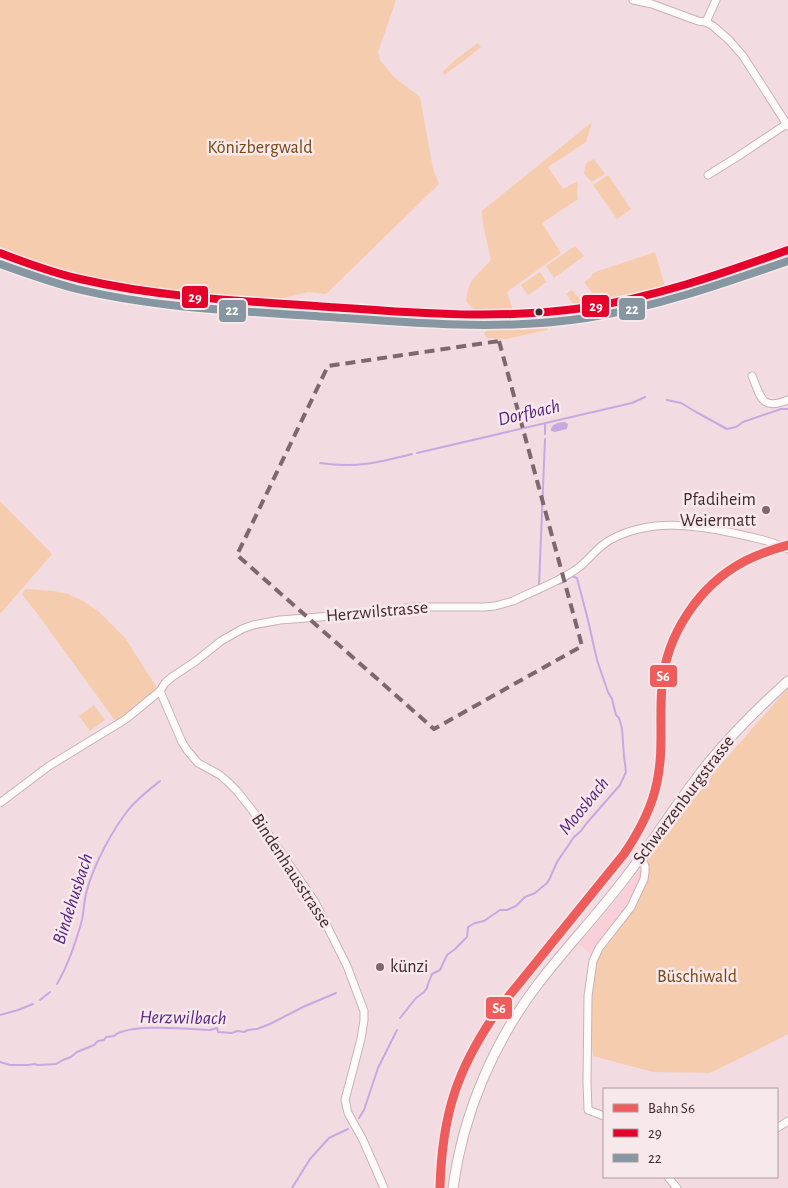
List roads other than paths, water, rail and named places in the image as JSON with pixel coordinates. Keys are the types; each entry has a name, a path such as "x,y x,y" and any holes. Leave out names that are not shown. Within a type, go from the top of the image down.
{"main road":[{"name":"Schwarzenburgstrasse","path":"453,1188 467,1122 476,1096 493,1057 520,1009 539,982 641,858 688,790 718,751 788,681"}],"street":[{"path":"633,0 652,4 698,21 706,22 729,40 743,56 787,124 708,175"},
{"path":"706,22 716,0"},
{"path":"0,253 68,277 161,293 317,306 486,316 567,310 632,299 679,287 788,250"},
{"path":"752,376 763,400 768,404 774,405 788,400"},
{"name":"Herzwilstrasse","path":"0,803 49,766 126,719 160,692 172,676 222,641 253,625 274,621 372,613 401,608 484,607 504,604 576,569 610,540 627,532 648,527 676,525 713,528 774,543 788,549"},
{"name":"Bindenhausstrasse","path":"160,692 187,750 198,763 220,775 229,783 252,810 315,902 347,966 364,1011 364,1020 362,1039 345,1100 348,1113 367,1149 384,1188"},
{"path":"603,1116 588,1110 588,996 593,961 599,948 632,907 644,879 645,866 641,858"},
{"path":"669,1178 677,1188"}],"waterway":[{"name":"Dorfbach","path":"417,453 632,403 645,397"},
{"name":"Dorfbach","path":"667,400 681,403 727,429 781,409 788,409"},
{"name":"Moosbach","path":"545,423 545,434"},
{"name":"Moosbach","path":"539,586 545,439"},
{"name":"Dorfbach","path":"320,463 366,464 412,454"},
{"name":"Moosbach","path":"400,1018 427,988 432,974 440,970 447,955 467,937 468,927 484,921 500,910 507,910 516,906 525,897 535,893 547,883 557,862 574,837 620,785 626,772 622,728 597,660 577,578 572,576 558,584"},
{"name":"Bindehusbach","path":"57,984 74,945 82,920 87,890 94,869 105,847 129,809 140,797 160,781"},
{"name":"Bindehusbach","path":"40,1000 50,992"},
{"name":"Herzwilbach","path":"0,1062 10,1065 56,1064 94,1045 98,1041 104,1040 106,1037 132,1029 175,1028 210,1030 217,1028 218,1032 244,1032 270,1024 336,993"},
{"name":"Bindehusbach","path":"0,1015 33,1004"},
{"name":"Moosbach","path":"359,1118 364,1110 378,1068 397,1030"},
{"name":"Moosbach","path":"292,1188 310,1159 329,1138 348,1129"}],"rail line":[{"name":"S6","path":"440,1188 441,1161 449,1114 463,1072 485,1029 500,1007 624,854 640,828 648,810 655,792 659,770 661,698 665,667 670,648 678,630 700,598 713,583 728,571 756,556 788,545"}],"place":[{"name":"Pfadiheim Weiermatt","path":"766,510"},
{"name":"künzi","path":"380,967"}],"park label":[{"name":"Könizbergwald","path":"260,148"},
{"name":"Büschiwald","path":"697,977"}]}
